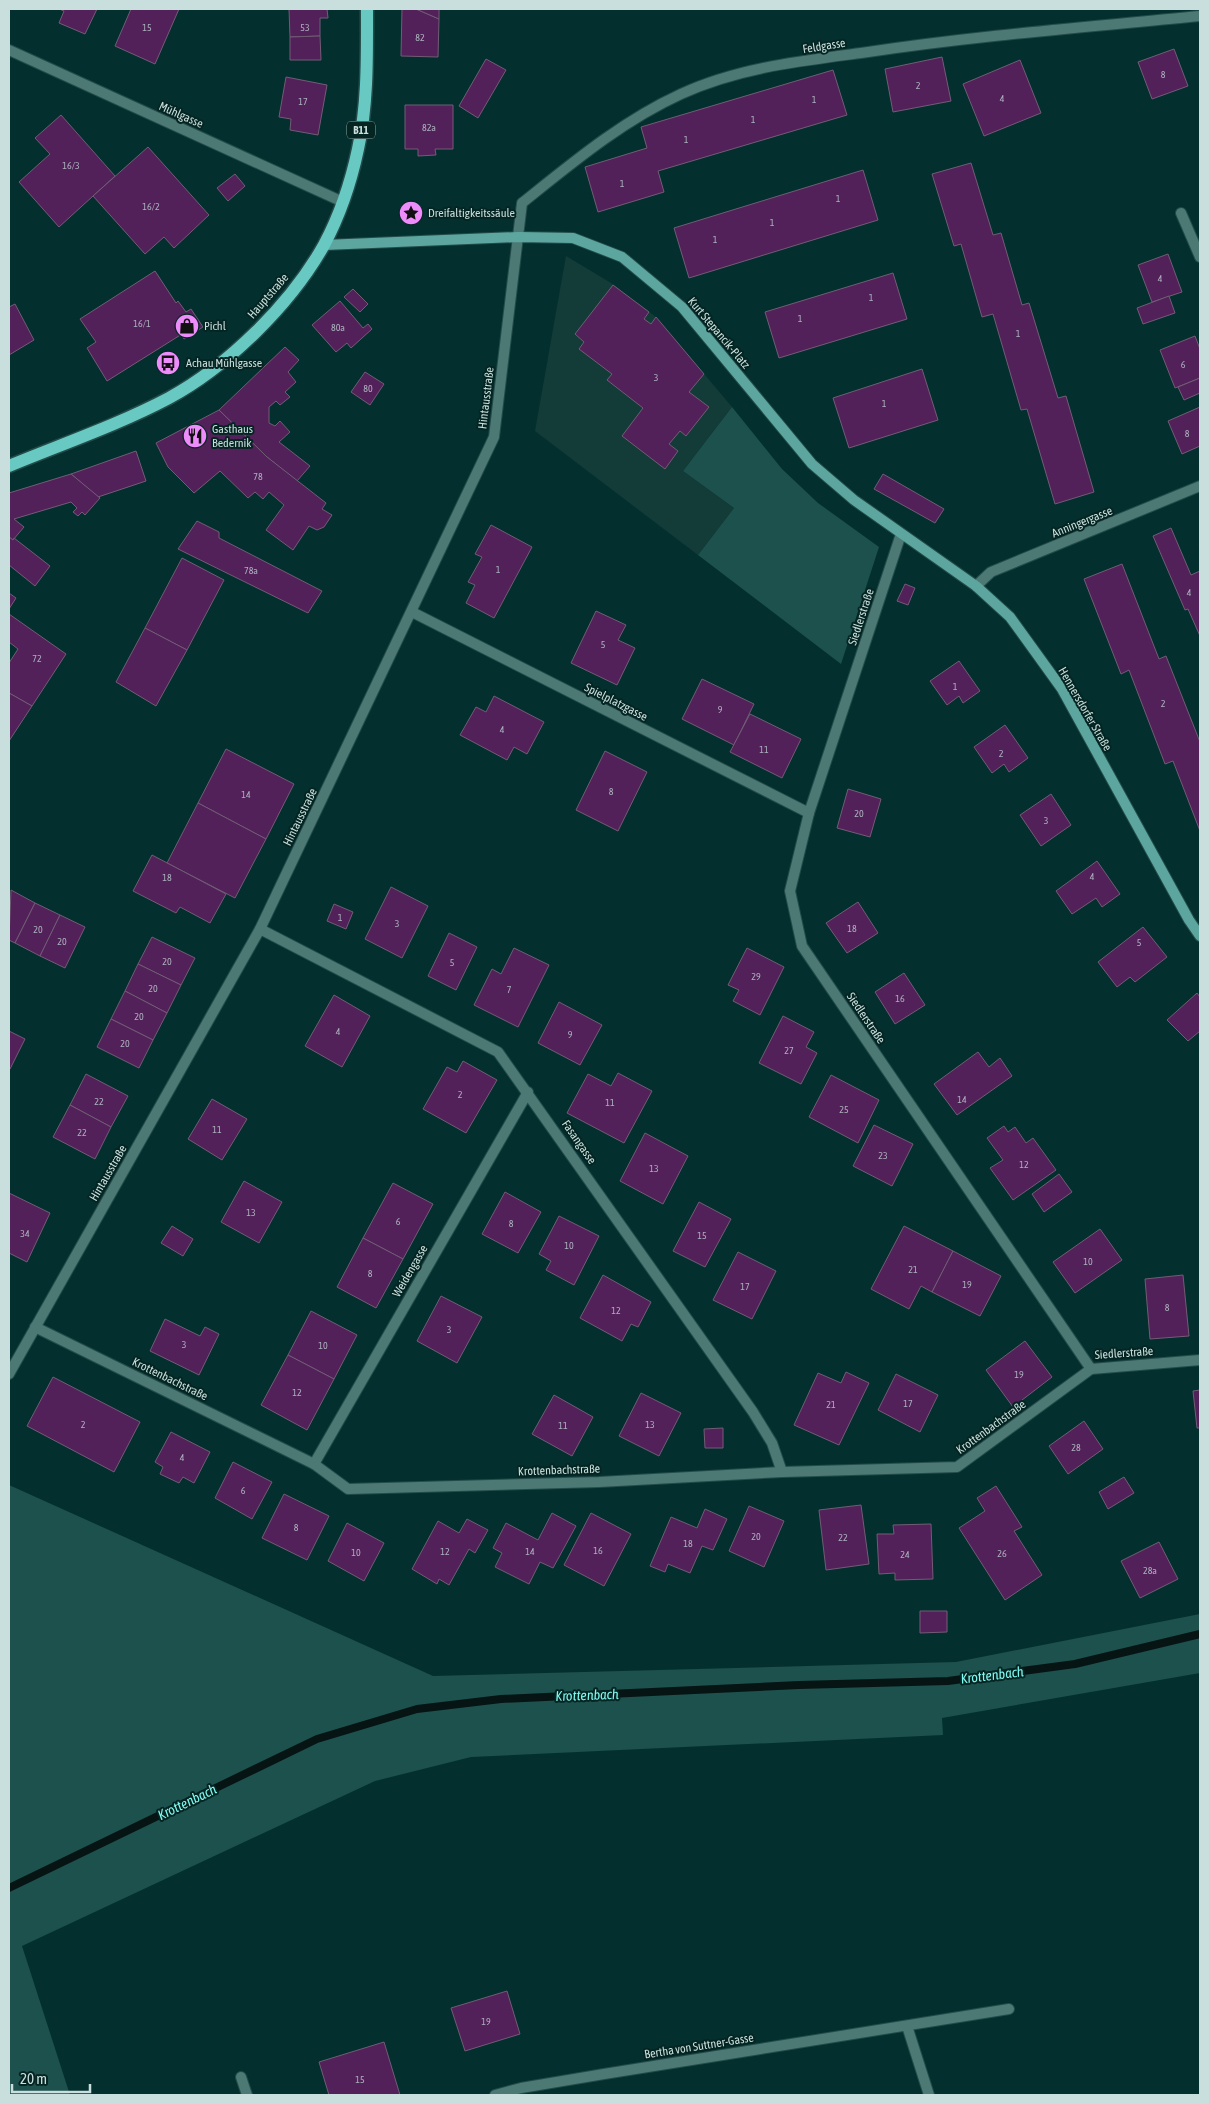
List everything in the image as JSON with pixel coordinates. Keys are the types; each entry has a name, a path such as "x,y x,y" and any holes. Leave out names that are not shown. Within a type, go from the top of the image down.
{"main road":[{"name":"Hauptstraße","path":"9,466 131,417 184,388 235,350 262,325 290,293 324,245 343,202 357,154 361,128 367,9"}],"street":[{"name":"Feldgasse","path":"520,237 522,203 612,134 651,110 713,82 780,65 931,42 1025,31 1200,16"},
{"name":"Mühlgasse","path":"9,50 343,202"},
{"path":"1181,213 1200,257"},
{"name":"Kurt Stepancik-Platz","path":"324,245 520,237 573,238 622,257 682,307 812,464 854,500 901,534"},
{"name":"Hintausstraße","path":"9,1374 260,929 494,437 520,237"},
{"name":"Anningergasse","path":"976,586 991,572 1200,486"},
{"name":"Hennersdorfer Straße","path":"901,534 976,586 1010,617 1062,689 1189,920 1200,936"},
{"name":"Siedlerstraße","path":"901,534 809,813 790,892 802,946 1091,1369 1200,1360"},
{"name":"Spielplatzgasse","path":"412,612 809,813"},
{"name":"Fasangasse","path":"260,929 498,1052 753,1412 772,1443 782,1472"},
{"name":"Weidengasse","path":"314,1464 528,1092"},
{"name":"Krottenbachstraße","path":"35,1327 314,1464 348,1489 599,1482 782,1472 957,1467 1091,1369"},
{"name":"Bertha von Suttner-Gasse","path":"495,2095 521,2088 595,2075 1009,2009"},
{"path":"907,2026 929,2095"},
{"path":"241,2077 248,2095"}],"shaded area":[{"path":"566,256 611,283 656,317 732,407 683,471 734,508 698,555 535,431"}],"green space":[{"path":"732,407 782,469 818,503 879,547 841,664 698,555 734,508 683,471"},
{"path":"9,1485 433,1676 956,1662 1200,1614 1200,1673 942,1718 943,1735 471,1757 375,1781 22,1946 70,2095 9,2095"}],"building":[{"path":"59,9 97,9 85,34 59,23 64,11"},
{"path":"131,9 179,9 155,64 115,46"},
{"path":"289,9 327,9 328,18 320,18 320,36 290,37"},
{"path":"402,9 416,9 439,19 438,57 401,56"},
{"path":"416,9 439,9 439,19"},
{"path":"320,36 321,60 290,60 290,37"},
{"path":"1174,49 1188,86 1152,99 1138,62"},
{"path":"942,57 951,101 893,112 885,69"},
{"path":"486,59 506,70 478,118 459,106"},
{"path":"1020,60 1041,113 984,136 963,84"},
{"path":"833,70 847,115 658,171 664,192 598,212 585,167 647,148 641,127"},
{"path":"286,77 327,85 318,135 290,130 291,119 279,117"},
{"path":"405,105 453,105 453,149 435,149 436,155 418,156 418,149 405,149"},
{"path":"61,115 115,176 59,227 19,182 50,154 35,138"},
{"path":"148,147 209,215 174,248 164,237 145,254 93,196"},
{"path":"971,163 993,235 1001,233 1022,305 1029,303 1058,398 1066,396 1094,492 1055,504 1027,409 1021,410 993,314 982,317 961,244 954,246 932,174"},
{"path":"863,170 878,220 689,278 674,228"},
{"path":"235,174 245,186 228,201 217,188"},
{"path":"1168,254 1182,292 1152,302 1138,265"},
{"path":"155,271 176,303 178,301 186,312 191,309 203,327 184,339 182,334 107,381 87,348 96,342 80,319"},
{"path":"893,273 907,319 779,358 765,312"},
{"path":"613,285 649,312 644,319 651,324 656,317 704,374 689,392 709,407 686,436 680,431 669,444 678,451 665,469 622,436 643,408 607,380 612,374 579,349 584,342 575,334"},
{"path":"353,289 368,304 360,312 344,297"},
{"path":"1169,296 1175,313 1143,324 1137,308"},
{"path":"340,301 363,328 368,324 372,329 351,348 347,343 336,352 312,325"},
{"path":"15,304 34,340 9,355 9,307"},
{"path":"1195,336 1200,349 1200,378 1175,388 1160,350"},
{"path":"285,347 299,360 288,372 296,382 285,392 290,397 280,405 276,401 269,407 269,423 275,426 280,421 290,432 279,442 310,466 297,481 267,457 219,410"},
{"path":"922,369 938,420 849,448 833,398"},
{"path":"365,372 384,384 370,405 351,392"},
{"path":"1200,378 1200,393 1184,400 1178,387"},
{"path":"1200,407 1200,446 1182,454 1168,421"},
{"path":"219,410 267,457 326,503 322,509 332,515 324,527 317,530 309,526 293,550 266,530 284,505 269,492 263,499 255,492 248,498 220,471 194,493 168,467 156,443"},
{"path":"136,451 146,481 98,497 71,474"},
{"path":"71,474 100,498 85,515 82,512 78,516 73,512 77,508 71,502 14,519 24,527 13,540 9,537 9,493"},
{"path":"883,474 944,509 935,523 874,489"},
{"path":"197,521 219,532 219,538 322,591 308,613 178,549"},
{"path":"491,525 532,547 494,618 466,603 475,585 468,582 482,557 475,554"},
{"path":"1171,528 1191,575 1200,571 1200,636 1188,609 1185,610 1153,536"},
{"path":"9,537 13,540 14,538 50,566 35,586 9,565"},
{"path":"182,558 224,580 187,650 145,628"},
{"path":"1122,564 1159,659 1166,656 1200,742 1200,831 1173,761 1165,764 1129,670 1121,674 1084,579"},
{"path":"905,584 915,588 908,605 897,601"},
{"path":"9,593 16,598 9,609"},
{"path":"596,611 626,625 618,640 635,648 617,685 571,663"},
{"path":"9,614 66,654 32,706 9,693 9,663 18,649 9,642"},
{"path":"145,628 187,650 156,706 116,682"},
{"path":"959,661 980,691 963,703 959,696 947,705 930,681"},
{"path":"702,679 754,704 734,745 682,719"},
{"path":"9,693 32,706 9,741"},
{"path":"494,696 544,722 527,754 514,747 507,760 460,735 476,707 486,712"},
{"path":"750,714 801,739 782,778 730,752"},
{"path":"1005,725 1028,758 1009,772 1004,764 992,773 974,747"},
{"path":"226,749 294,784 266,839 198,803"},
{"path":"605,751 647,772 618,831 576,810"},
{"path":"848,789 881,799 870,837 837,828"},
{"path":"1051,794 1071,825 1041,846 1020,815"},
{"path":"198,803 266,839 235,898 167,863"},
{"path":"152,855 226,894 210,923 180,907 176,913 133,891"},
{"path":"1097,861 1120,894 1102,907 1096,898 1072,914 1056,891"},
{"path":"391,887 428,906 402,958 365,939"},
{"path":"11,890 35,903 15,943 9,940"},
{"path":"858,902 878,933 847,953 826,923"},
{"path":"35,903 60,915 40,956 15,943"},
{"path":"334,904 353,912 346,929 327,921"},
{"path":"60,915 85,927 65,968 40,956"},
{"path":"1143,927 1167,957 1135,982 1130,977 1117,987 1098,962"},
{"path":"449,933 477,947 456,990 428,976"},
{"path":"152,937 195,958 181,985 138,964"},
{"path":"514,948 549,965 518,1027 474,1005 492,969 501,974"},
{"path":"747,948 784,967 760,1015 733,1001 739,990 728,985"},
{"path":"138,964 181,985 167,1013 125,991"},
{"path":"904,973 925,1005 895,1024 875,992"},
{"path":"125,991 167,1013 153,1040 111,1019"},
{"path":"1197,993 1200,997 1200,1031 1188,1041 1167,1020"},
{"path":"334,995 370,1016 342,1067 305,1046"},
{"path":"559,1002 602,1025 580,1065 538,1043"},
{"path":"783,1016 814,1032 806,1047 817,1053 801,1084 759,1063"},
{"path":"111,1019 153,1040 139,1068 97,1047"},
{"path":"9,1031 25,1039 10,1069 9,1069"},
{"path":"978,1052 989,1067 1000,1058 1012,1076 957,1115 934,1084"},
{"path":"463,1061 497,1080 466,1133 423,1109 447,1067 457,1072"},
{"path":"618,1073 652,1091 624,1143 567,1113 588,1074 611,1086"},
{"path":"86,1074 128,1096 111,1127 70,1105"},
{"path":"831,1075 879,1100 858,1143 809,1117"},
{"path":"212,1099 247,1119 222,1160 188,1139"},
{"path":"70,1105 111,1127 95,1159 53,1137"},
{"path":"874,1125 913,1144 892,1186 853,1166"},
{"path":"1004,1126 1008,1132 1015,1127 1026,1143 1033,1138 1056,1170 1013,1200 990,1168 1003,1160 987,1138"},
{"path":"645,1133 688,1156 663,1204 620,1181"},
{"path":"1059,1174 1072,1192 1044,1212 1032,1194"},
{"path":"244,1181 282,1202 259,1243 221,1222"},
{"path":"393,1183 433,1204 403,1259 363,1238"},
{"path":"505,1192 541,1212 518,1253 482,1234"},
{"path":"9,1193 50,1213 27,1262 9,1253"},
{"path":"699,1202 731,1219 705,1267 673,1251"},
{"path":"559,1216 599,1236 574,1285 546,1270 551,1261 539,1254"},
{"path":"172,1226 193,1239 183,1256 161,1243"},
{"path":"904,1226 953,1251 932,1292 921,1286 909,1309 871,1289"},
{"path":"1100,1229 1122,1260 1075,1293 1053,1262"},
{"path":"363,1238 403,1259 376,1308 337,1287"},
{"path":"953,1251 1001,1276 980,1316 932,1292"},
{"path":"738,1252 776,1271 752,1319 713,1300"},
{"path":"603,1275 651,1302 638,1327 631,1324 622,1341 580,1318"},
{"path":"1183,1275 1189,1336 1150,1339 1145,1279"},
{"path":"441,1296 482,1317 457,1363 417,1341"},
{"path":"311,1311 357,1335 334,1379 288,1355"},
{"path":"165,1319 200,1336 205,1327 219,1334 199,1375 150,1351"},
{"path":"1025,1341 1052,1377 1013,1407 986,1370"},
{"path":"288,1355 334,1379 307,1430 261,1405"},
{"path":"846,1372 869,1383 839,1445 794,1425 818,1373 841,1383"},
{"path":"896,1374 938,1395 920,1432 878,1410"},
{"path":"53,1377 140,1422 114,1472 27,1426"},
{"path":"1200,1390 1200,1428 1197,1428 1193,1391"},
{"path":"641,1393 681,1413 659,1456 619,1436"},
{"path":"554,1395 593,1417 572,1456 532,1434"},
{"path":"1084,1421 1103,1449 1068,1474 1049,1446"},
{"path":"723,1428 723,1448 705,1448 704,1429"},
{"path":"171,1432 210,1452 194,1483 183,1477 179,1483 160,1474 163,1467 155,1462"},
{"path":"233,1462 272,1482 252,1519 215,1498"},
{"path":"1124,1477 1134,1493 1108,1509 1099,1492"},
{"path":"996,1486 1022,1527 1014,1531 1042,1575 1005,1600 959,1528 985,1511 977,1498"},
{"path":"284,1494 329,1516 307,1560 262,1538"},
{"path":"861,1505 869,1564 826,1570 819,1510"},
{"path":"749,1506 784,1521 764,1567 729,1551"},
{"path":"705,1509 727,1519 713,1550 702,1546 690,1573 668,1564 665,1572 650,1566 671,1517 697,1528"},
{"path":"552,1513 576,1526 553,1568 540,1562 529,1584 495,1567 502,1553 493,1548 506,1523 538,1540"},
{"path":"591,1513 631,1534 604,1586 564,1565"},
{"path":"467,1519 488,1530 475,1553 469,1549 449,1585 439,1579 437,1584 412,1569 438,1521 459,1533"},
{"path":"347,1523 384,1543 364,1581 328,1561"},
{"path":"931,1524 933,1579 895,1580 895,1573 879,1574 877,1534 894,1534 893,1525"},
{"path":"1159,1542 1178,1579 1140,1598 1121,1561"},
{"path":"920,1611 947,1611 947,1632 920,1633"},
{"path":"507,1991 520,2034 465,2051 451,2008"},
{"path":"384,2042 400,2095 329,2095 319,2062"}],"waterway":[{"name":"Krottenbach","path":"9,1888 317,1739 417,1709 501,1699 799,1685 948,1681 1075,1664 1200,1634"}],"place":[{"name":"Dreifaltigkeitssäule","path":"411,213"},
{"name":"Pichl","path":"187,326"},
{"name":"Achau Mühlgasse","path":"168,363"},
{"name":"Gasthaus Bedernik","path":"195,436"}]}
